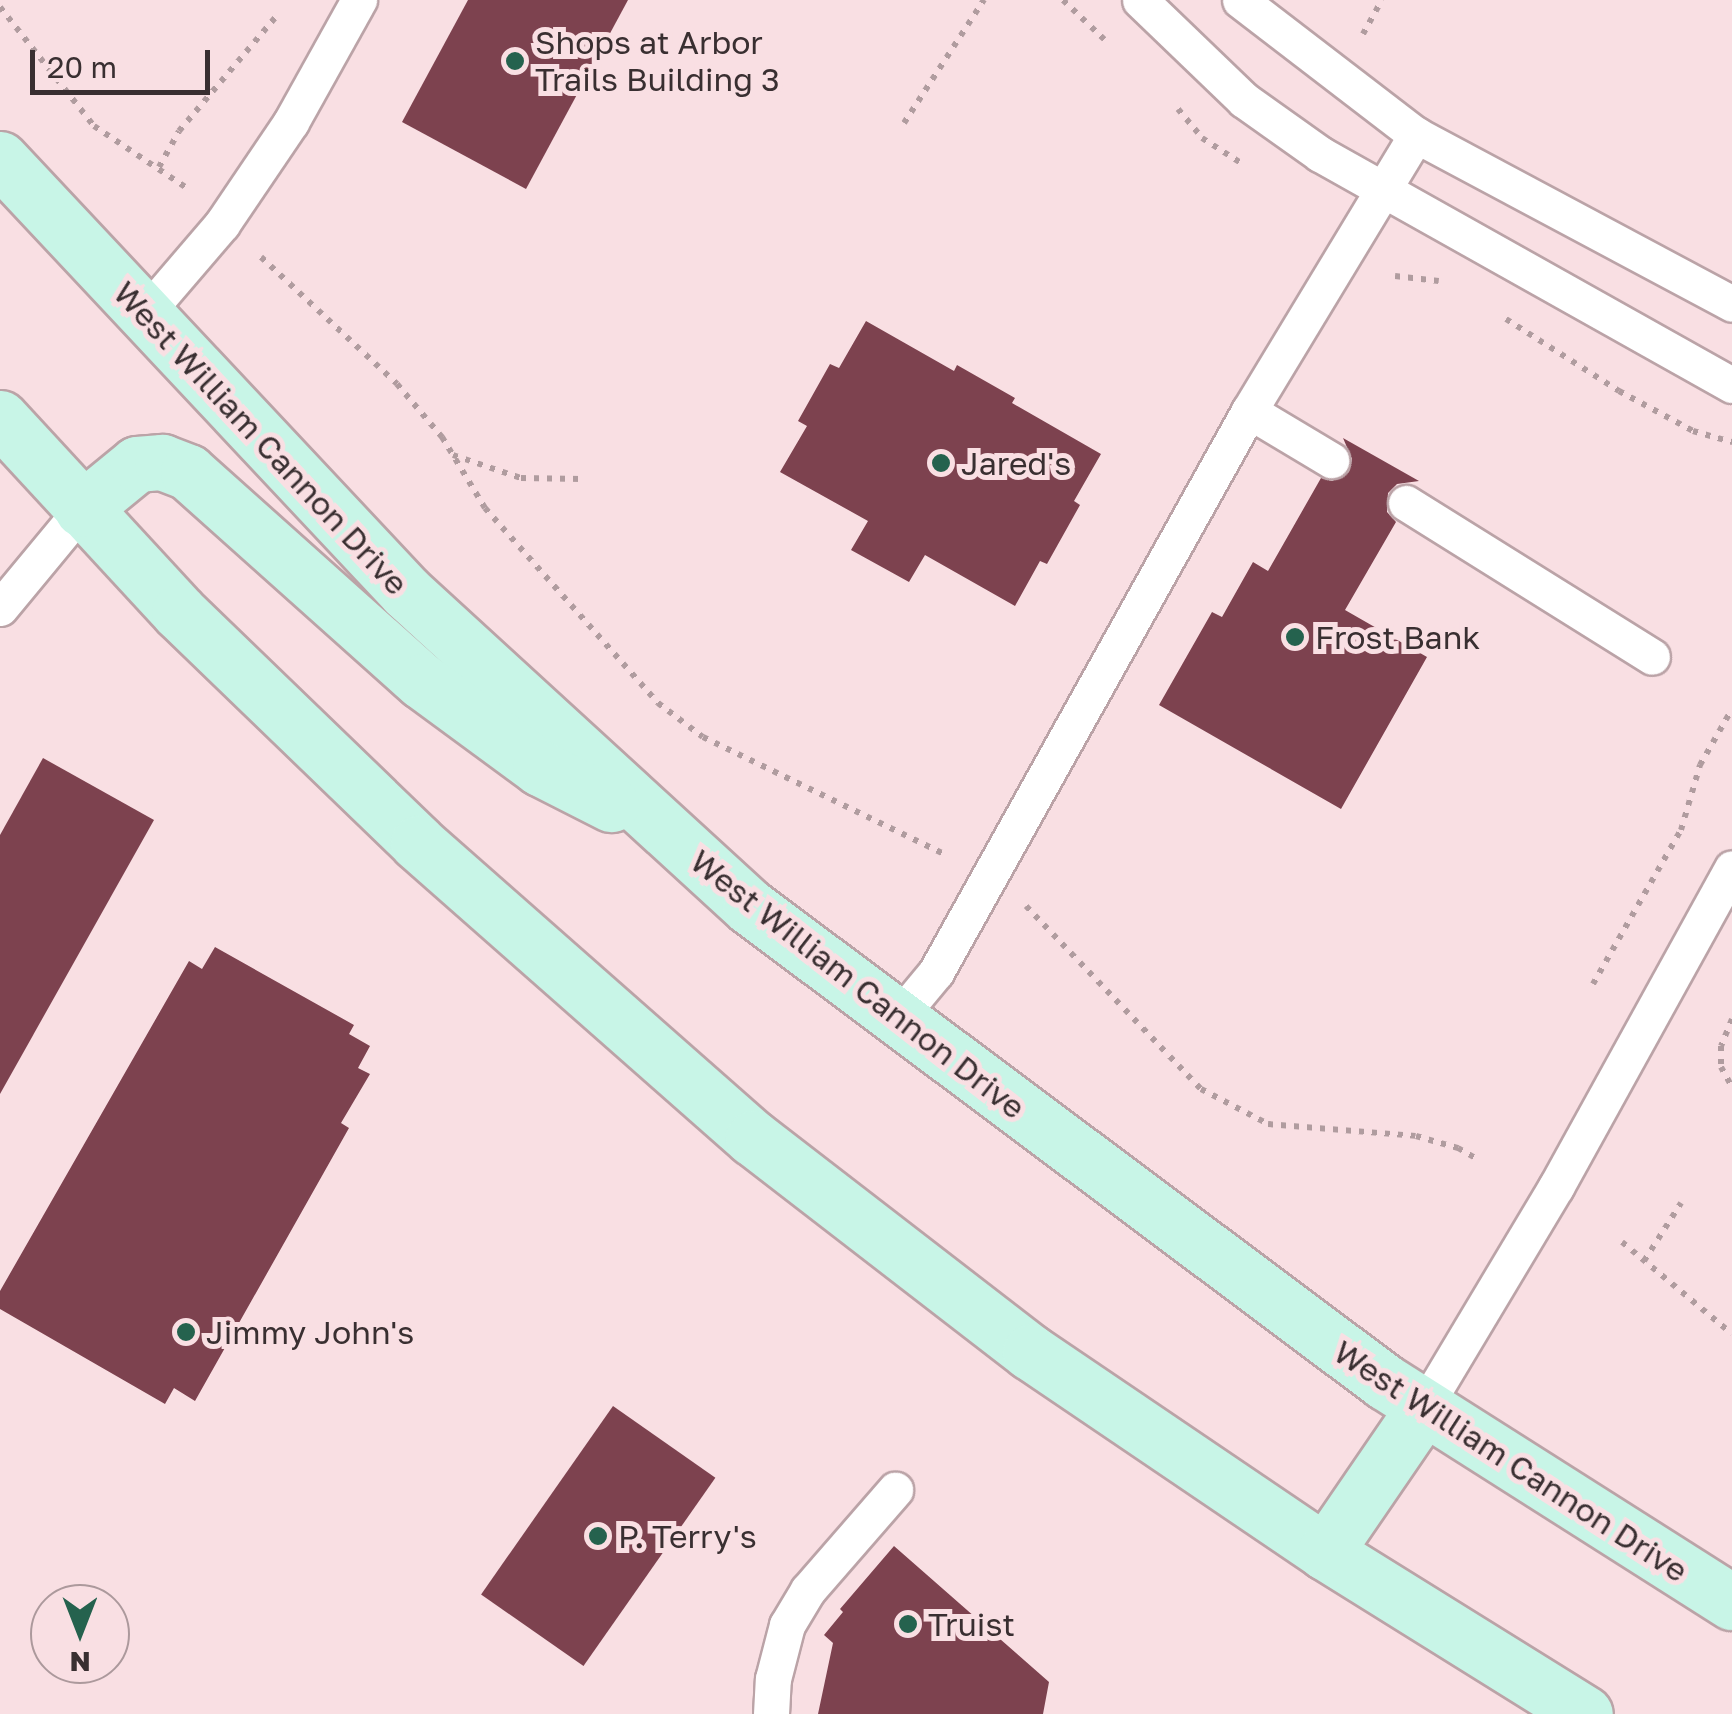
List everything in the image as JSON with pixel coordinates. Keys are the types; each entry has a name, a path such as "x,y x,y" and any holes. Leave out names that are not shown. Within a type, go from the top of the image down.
{"main road":[{"name":"West William Cannon Drive","path":"0,158 406,592 750,907 1423,1410 1732,1602"},
{"path":"0,418 179,612 418,843 753,1138 1030,1352 1325,1552 1585,1714"},
{"path":"82,509 137,464 162,462 188,472 422,681 540,768 672,835"},
{"path":"1325,1552 1423,1410"}],"lane":[{"path":"144,316 232,209 291,122 359,0"},
{"path":"1140,0 1244,100 1320,154 1732,384"},
{"path":"1240,0 1416,135 1732,304"},
{"path":"897,1019 936,972 1249,412 1416,135"},
{"path":"1249,412 1331,460"},
{"path":"1406,503 1652,657"},
{"path":"0,608 82,509"},
{"path":"1423,1410 1556,1187 1732,868"},
{"path":"770,1714 773,1679 787,1625 808,1590 895,1490"}],"path":[{"path":"904,123 984,0"},
{"path":"1360,38 1382,0"},
{"path":"0,7 94,126 159,166 191,192"},
{"path":"159,166 179,131 278,13"},
{"path":"261,256 396,384 452,454 485,508 658,703 703,737 953,858"},
{"path":"1395,276 1434,278 1448,286"},
{"path":"1489,308 1619,392 1693,431 1732,442"},
{"path":"452,454 520,478 582,479"},
{"path":"1593,984 1680,830 1700,765 1732,709"},
{"path":"1022,902 1201,1089 1268,1124 1416,1136 1458,1148 1479,1160"},
{"path":"1732,1020 1721,1046 1721,1067 1732,1087"},
{"path":"1644,1260 1682,1202"},
{"path":"1622,1242 1732,1334"}],"building":[{"name":"Shops at Arbor Trails Building 3","path":"468,0 628,0 526,189 402,122"},
{"name":"Jared's","path":"866,321 954,371 957,365 1015,398 1012,403 1101,454 1074,501 1080,505 1047,564 1040,561 1015,606 925,555 909,582 851,550 868,521 780,472 807,426 798,421 830,364 839,368"},
{"name":"Frost Bank","path":"1343,438 1419,481 1397,484 1388,493 1387,512 1396,522 1345,610 1427,657 1341,809 1159,705 1212,612 1222,617 1253,562 1268,571 1321,478 1332,481 1349,472 1352,459"},
{"path":"43,758 154,820 0,1094 0,835"},
{"path":"215,947 354,1025 349,1034 370,1046 358,1068 370,1074 341,1123 349,1128 195,1401 174,1388 165,1404 0,1309 0,1291 189,961 202,969"},
{"name":"P. Terry's","path":"613,1406 715,1478 583,1666 481,1594"},
{"name":"Truist","path":"894,1546 1049,1682 1043,1714 818,1714 833,1643 824,1635 843,1612 840,1609"}],"place":[{"name":"Shops at Arbor Trails Building 3","path":"515,61"},
{"name":"Jared's","path":"941,463"},
{"name":"Frost Bank","path":"1295,637"},
{"name":"Jimmy John's","path":"186,1332"},
{"name":"P. Terry's","path":"598,1536"},
{"name":"Truist","path":"908,1624"}]}
